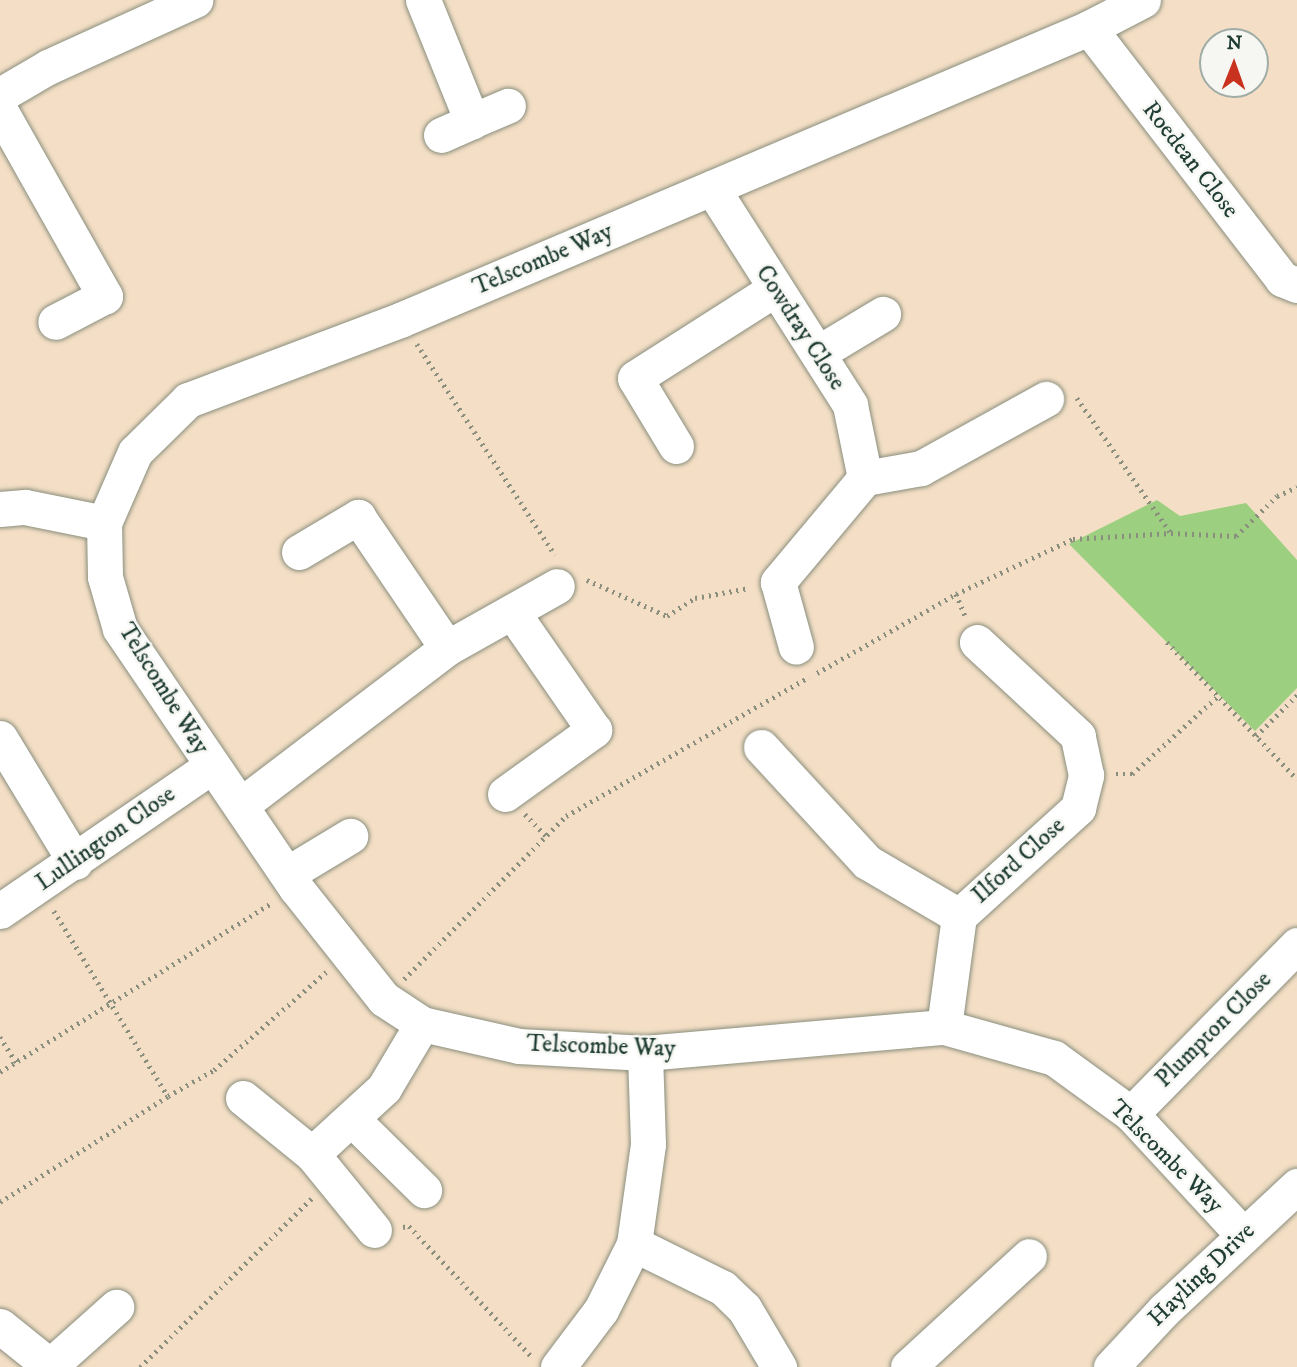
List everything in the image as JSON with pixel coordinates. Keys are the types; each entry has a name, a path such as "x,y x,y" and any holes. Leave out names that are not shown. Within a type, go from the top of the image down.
{"street":[{"path":"0,95 48,67 195,0"},
{"path":"424,0 457,128 508,106"},
{"name":"Telscombe Way","path":"1143,0 1089,28 400,320 188,400 135,452 104,523 105,577 120,629 212,766 242,805 291,881 345,955 384,999 422,1024 519,1046 645,1053 944,1027 1054,1058 1131,1114 1242,1234"},
{"name":"Roedean Close","path":"1089,28 1282,279 1297,285"},
{"path":"0,110 105,296 55,322"},
{"name":"Cowdray Close","path":"712,188 773,290 850,405 865,478"},
{"path":"676,446 635,378 773,290"},
{"path":"817,353 883,314"},
{"path":"796,647 778,582 865,478 921,468 1046,399"},
{"path":"0,509 25,506 104,523"},
{"path":"299,552 358,517 447,648"},
{"path":"242,805 447,648 513,613 556,586"},
{"path":"505,794 594,730 513,613"},
{"name":"Ilford Close","path":"944,1027 960,916 1078,808 1086,775 1078,736 976,642"},
{"path":"0,738 75,862"},
{"name":"Ilford Close","path":"761,747 867,862 960,916"},
{"name":"Lullington Close","path":"0,911 212,766"},
{"path":"291,881 350,836"},
{"name":"Plumpton Close","path":"1131,1114 1297,946"},
{"path":"321,1166 353,1120 400,1067 422,1024"},
{"path":"558,1367 601,1310 634,1244 648,1144 645,1053"},
{"path":"243,1098 321,1166 374,1230"},
{"path":"353,1120 424,1190"},
{"name":"Hayling Drive","path":"1111,1367 1242,1234 1297,1186"},
{"path":"634,1244 723,1288 744,1308 779,1367"},
{"path":"908,1367 1029,1256"},
{"path":"0,1326 51,1366 116,1307"}],"path":[{"path":"400,320 555,549 556,586 585,580 667,616 695,598 778,582"},
{"path":"1046,399 1070,388 1171,533"},
{"path":"384,999 566,816 956,594 1073,539 1171,533 1236,536 1277,496 1297,487"},
{"path":"1167,642 1297,779"},
{"path":"1256,736 1297,695"},
{"path":"1086,775 1132,774 1218,696"},
{"path":"0,1072 111,1002 291,881"},
{"path":"38,885 168,1096"},
{"path":"0,1190 3,1200 168,1096 215,1070 345,955"},
{"path":"0,1037 16,1062"},
{"path":"140,1367 321,1166"},
{"path":"374,1230 409,1226 541,1367"}],"green space":[{"path":"1157,500 1180,516 1246,503 1297,560 1297,688 1255,731 1069,544"}]}
